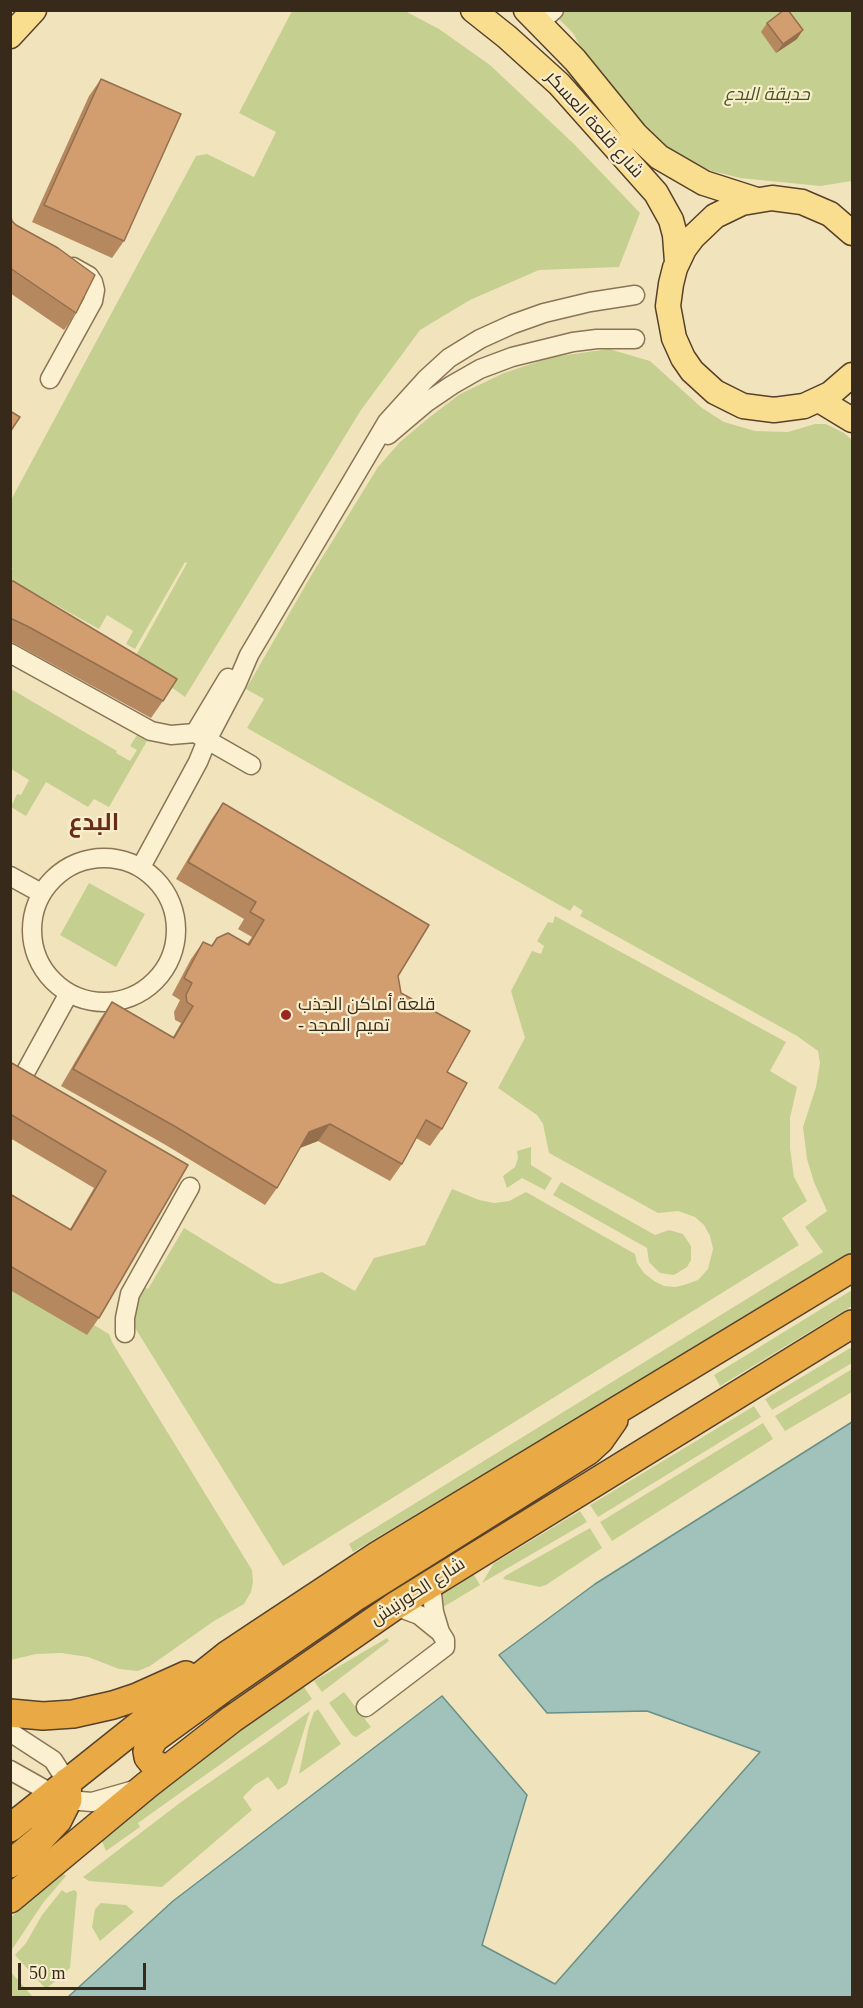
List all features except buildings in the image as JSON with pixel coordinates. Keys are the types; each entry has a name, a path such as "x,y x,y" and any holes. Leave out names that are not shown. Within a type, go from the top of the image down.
{"highway":[{"path":"10,1828 62,1792 227,1655 378,1555 852,1268"},
{"name":"شارع الكورنيش","path":"10,1899 156,1777 232,1719 395,1606 852,1324"},
{"path":"156,1777 147,1751 155,1737 357,1596 588,1451 600,1440 624,1407"},
{"path":"10,1713 43,1716 73,1714 113,1705 159,1688 227,1655"},
{"path":"10,1864 55,1824 62,1792"}],"main road":[{"path":"10,36 34,10"},
{"name":"شارع قلعة العسكر","path":"473,10 559,84 656,193 671,220 675,235 677,262"},
{"name":"شارع قلعة العسكر","path":"540,15 636,135 659,158 704,183 757,200"},
{"path":"852,232 841,210 787,199 757,200 735,206 715,216 693,237 677,262 669,295 671,328 683,358 703,383 729,400 758,409 789,409 819,400 841,387 852,375"},
{"path":"819,400 852,420"}],"street":[{"path":"50,379 93,301 95,290 89,276 61,261"},
{"path":"141,867 198,762 201,736 237,683 249,655 387,422 426,379 449,358 480,339 544,313 590,302 635,295"},
{"path":"369,453 427,402 480,369 549,346 597,339 635,339"},
{"path":"10,653 151,730 171,735 201,736 251,765"},
{"path":"97,857 120,859 141,867 159,882 170,901 176,923 174,946 165,967 149,986 127,998 102,1002 78,998 56,985 40,965 32,942 32,917 41,893 56,875 75,863 97,857"},
{"path":"10,876 41,893"},
{"path":"25,1073 69,993"},
{"path":"125,1333 125,1318 130,1294 190,1187"},
{"path":"366,1707 443,1650 446,1643 440,1632 433,1606 433,1581"},
{"path":"395,1606 419,1615 440,1632"},
{"path":"10,1732 53,1760 62,1792"},
{"path":"10,1770 80,1802 100,1800 156,1777"}],"green space":[{"path":"292,11 405,11 439,29 490,65 575,145 640,213 619,267 539,270 470,300 420,330 361,410 185,697 135,661 135,657 187,563 185,562 135,649 126,644 133,631 107,615 99,629 11,580 10,572 13,568 10,566 11,500 196,156 207,154 254,177 276,132 239,113"},
{"name":"حديقة البدع","path":"551,11 852,11 852,181 820,186 740,178 712,171 686,159 653,137 592,68 573,33"},
{"path":"609,349 650,361 702,408 724,422 755,431 788,432 815,424 826,424 852,440 852,1253 353,1552 349,1544 823,1252 805,1227 827,1211 807,1159 803,1127 816,1087 820,1063 818,1051 797,1036 580,916 583,911 574,905 570,911 247,728 264,699 246,689 312,574 378,467 400,442 460,394 504,373 552,357"},
{"path":"11,689 117,751 116,753 130,761 137,750 130,746 137,735 147,741 109,807 94,799 88,807 46,782 26,816 11,807 17,794 21,795 29,780 11,769"},
{"path":"89,883 145,914 116,967 60,935"},
{"path":"555,916 786,1042 770,1071 797,1087 790,1118 790,1148 794,1177 807,1201 782,1218 799,1245 283,1566 132,1323 140,1285 148,1289 184,1228 274,1283 281,1284 322,1272 355,1291 374,1258 425,1245 452,1189 479,1200 494,1203 509,1201 526,1192 635,1254 637,1263 644,1273 664,1286 676,1287 698,1280 708,1269 713,1249 710,1236 704,1225 695,1217 678,1211 658,1213 549,1153 543,1124 537,1115 498,1088 525,1038 511,991 532,951 541,954 544,946 537,941 548,922 553,923"},
{"path":"531,1147 531,1165 552,1178 545,1190 522,1178 507,1188 503,1176 515,1167 518,1158 517,1151"},
{"path":"561,1182 655,1235 669,1230 683,1234 691,1246 691,1260 687,1267 674,1275 660,1273 649,1262 647,1248 553,1195"},
{"path":"11,1290 94,1325 109,1334 252,1570 251,1592 244,1604 214,1621 150,1666 138,1671 119,1669 88,1657 61,1653 36,1654 11,1660"},
{"path":"852,1290 852,1306 720,1386 714,1375"},
{"path":"852,1347 852,1363 772,1410 765,1399"},
{"path":"852,1369 852,1392 785,1431 775,1416"},
{"path":"754,1406 761,1417 598,1517 590,1505"},
{"path":"763,1423 773,1439 612,1541 600,1522"},
{"path":"580,1511 587,1522 482,1583 494,1563"},
{"path":"590,1528 602,1548 546,1585 540,1587 503,1579 505,1576"},
{"path":"471,1570 480,1585 440,1609 440,1594"},
{"path":"387,1638 389,1641 322,1692 314,1681"},
{"path":"304,1687 312,1699 138,1823 140,1827 106,1851 101,1839 106,1834 213,1750"},
{"path":"344,1692 371,1727 356,1737 352,1735 329,1703"},
{"path":"318,1709 341,1744 299,1774 309,1726 314,1712"},
{"path":"310,1711 287,1784 278,1790 268,1777 255,1785 243,1797 252,1810 162,1887 89,1881 83,1877 181,1802"},
{"path":"62,1872 66,1876 43,1903 11,1951 11,1917"},
{"path":"62,1890 66,1893 74,1890 77,1892 70,1968 46,1989 15,1955 26,1943 42,1915"},
{"path":"101,1903 126,1905 134,1912 100,1941 92,1927 95,1909"},
{"path":"11,1972 33,1997 11,1997"}],"water":[{"path":"852,1422 852,1997 68,1997 173,1901 442,1696 527,1795 482,1945 555,1984 760,1752 647,1711 547,1713 499,1655 595,1584"}],"place":[{"name":"قلعة أماكن الجذب - تميم المجد","path":"286,1015"}],"district":[{"name":"البدع","path":"94,824"}]}
